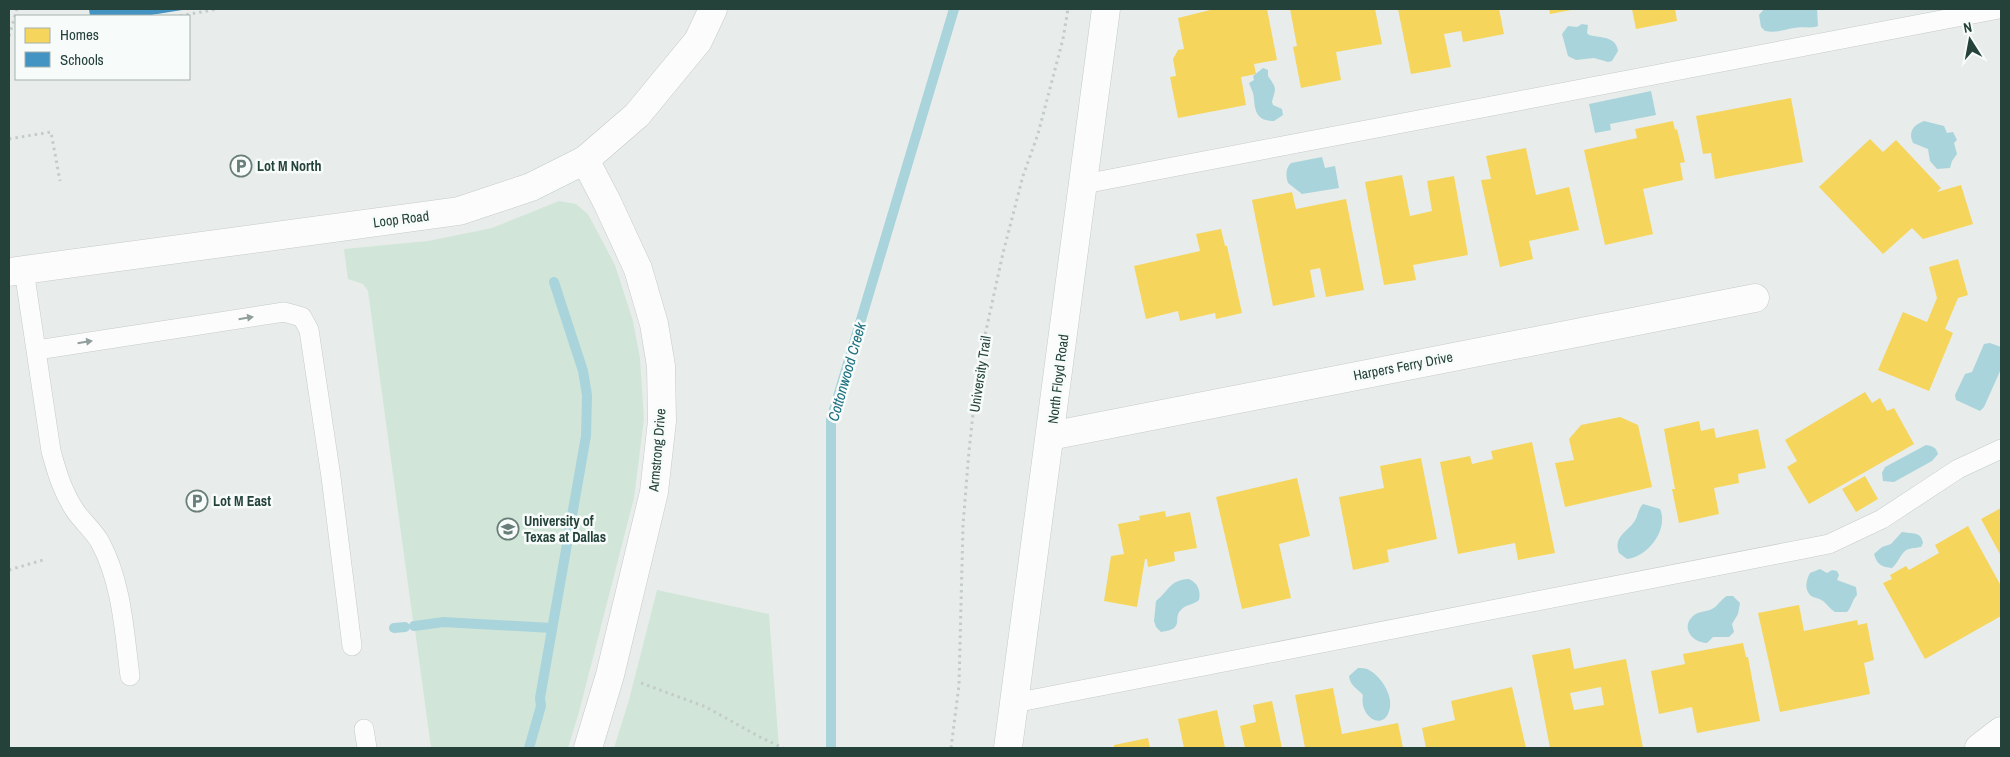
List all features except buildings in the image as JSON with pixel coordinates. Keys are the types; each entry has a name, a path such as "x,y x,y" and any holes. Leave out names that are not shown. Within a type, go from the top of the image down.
{"street":[{"name":"Loop Road","path":"17,271 459,211 531,187 585,160 637,115 698,41 713,9"},
{"name":"North Floyd Road","path":"1008,748 1106,9"},
{"name":"Armstrong Drive","path":"585,160 638,269 654,324 661,366 662,421 654,492 610,675 588,748"},
{"name":"Harpers Ferry Drive","path":"1050,436 1755,298"},
{"path":"1978,748 2001,731"}],"lane":[{"path":"1084,184 1999,9"},
{"path":"17,271 37,350 54,460 59,478 68,499 77,513 99,540 114,576 122,611 130,676"},
{"path":"37,350 284,312 302,317 309,330 331,477 352,646"},
{"path":"1014,703 1829,544 1882,520 1958,468 2001,449"},
{"path":"364,729 367,748"}],"path":[{"path":"185,15 216,9"},
{"name":"University Trail","path":"951,748 959,685 963,526 968,451 978,367 1003,253 1023,176 1038,134 1063,39 1068,9"},
{"path":"9,36 15,16"},
{"path":"9,139 51,132 60,181"},
{"path":"9,570 44,560"},
{"path":"610,675 634,680 706,707 783,748"}],"green space":[{"path":"559,201 576,204 588,214 615,265 633,321 640,358 644,419 634,498 568,748 431,748 415,630 445,627 443,618 413,621 368,291 363,284 348,279 344,249 428,241 492,228"},
{"path":"657,590 769,614 779,748 614,748 629,700"}],"water":[{"path":"1764,9 1817,9 1818,26 1765,31 1761,27 1759,15"},
{"path":"1582,24 1588,25 1587,33 1589,35 1607,38 1617,46 1618,51 1612,61 1608,62 1594,58 1576,60 1568,56 1562,34 1568,26 1577,27"},
{"path":"1263,68 1268,70 1268,76 1274,86 1273,105 1282,109 1283,115 1274,121 1264,120 1258,115 1255,108 1254,95 1249,83 1254,80 1253,76"},
{"path":"1651,91 1656,115 1610,124 1611,130 1595,133 1589,104"},
{"path":"1924,121 1944,126 1947,133 1953,132 1957,140 1954,143 1957,154 1950,168 1937,169 1930,161 1928,149 1913,143 1911,132"},
{"path":"1322,157 1325,168 1335,166 1339,188 1302,194 1288,183 1286,173 1291,163"},
{"path":"1990,343 2001,347 2001,369 1984,407 1980,411 1956,400 1955,395 1965,374 1972,372 1984,344"},
{"path":"1926,445 1934,447 1938,454 1932,461 1894,482 1883,481 1882,473 1885,467"},
{"path":"1643,504 1660,509 1662,525 1655,541 1649,548 1635,557 1627,559 1619,553 1619,539 1631,526"},
{"path":"1902,532 1920,536 1923,543 1921,547 1906,550 1892,568 1880,565 1874,554 1882,547 1891,544"},
{"path":"1820,569 1827,573 1832,570 1837,571 1839,575 1837,580 1856,587 1857,595 1847,612 1835,612 1820,599 1811,596 1807,591 1806,585 1810,573"},
{"path":"1189,579 1198,588 1200,593 1199,600 1181,610 1176,626 1169,631 1161,632 1156,627 1154,621 1156,601 1177,581"},
{"path":"1727,596 1733,596 1740,603 1738,614 1732,624 1734,632 1729,637 1713,637 1707,643 1693,638 1688,630 1688,625 1693,616 1712,609"},
{"path":"1358,668 1367,669 1374,673 1383,683 1389,695 1390,708 1388,714 1380,721 1371,718 1367,714 1364,709 1363,695 1352,685 1349,676"}],"waterway":[{"name":"Cottonwood Creek","path":"831,748 831,420 954,9"},
{"path":"529,748 541,706 540,698 586,436 587,395 583,371 554,282"},
{"path":"414,626 444,622 552,628"},
{"path":"394,628 405,627"}],"place":[{"name":"Lot M North","path":"241,166"},
{"name":"Lot M East","path":"197,501"},
{"name":"University of Texas at Dallas","path":"508,529"}]}
